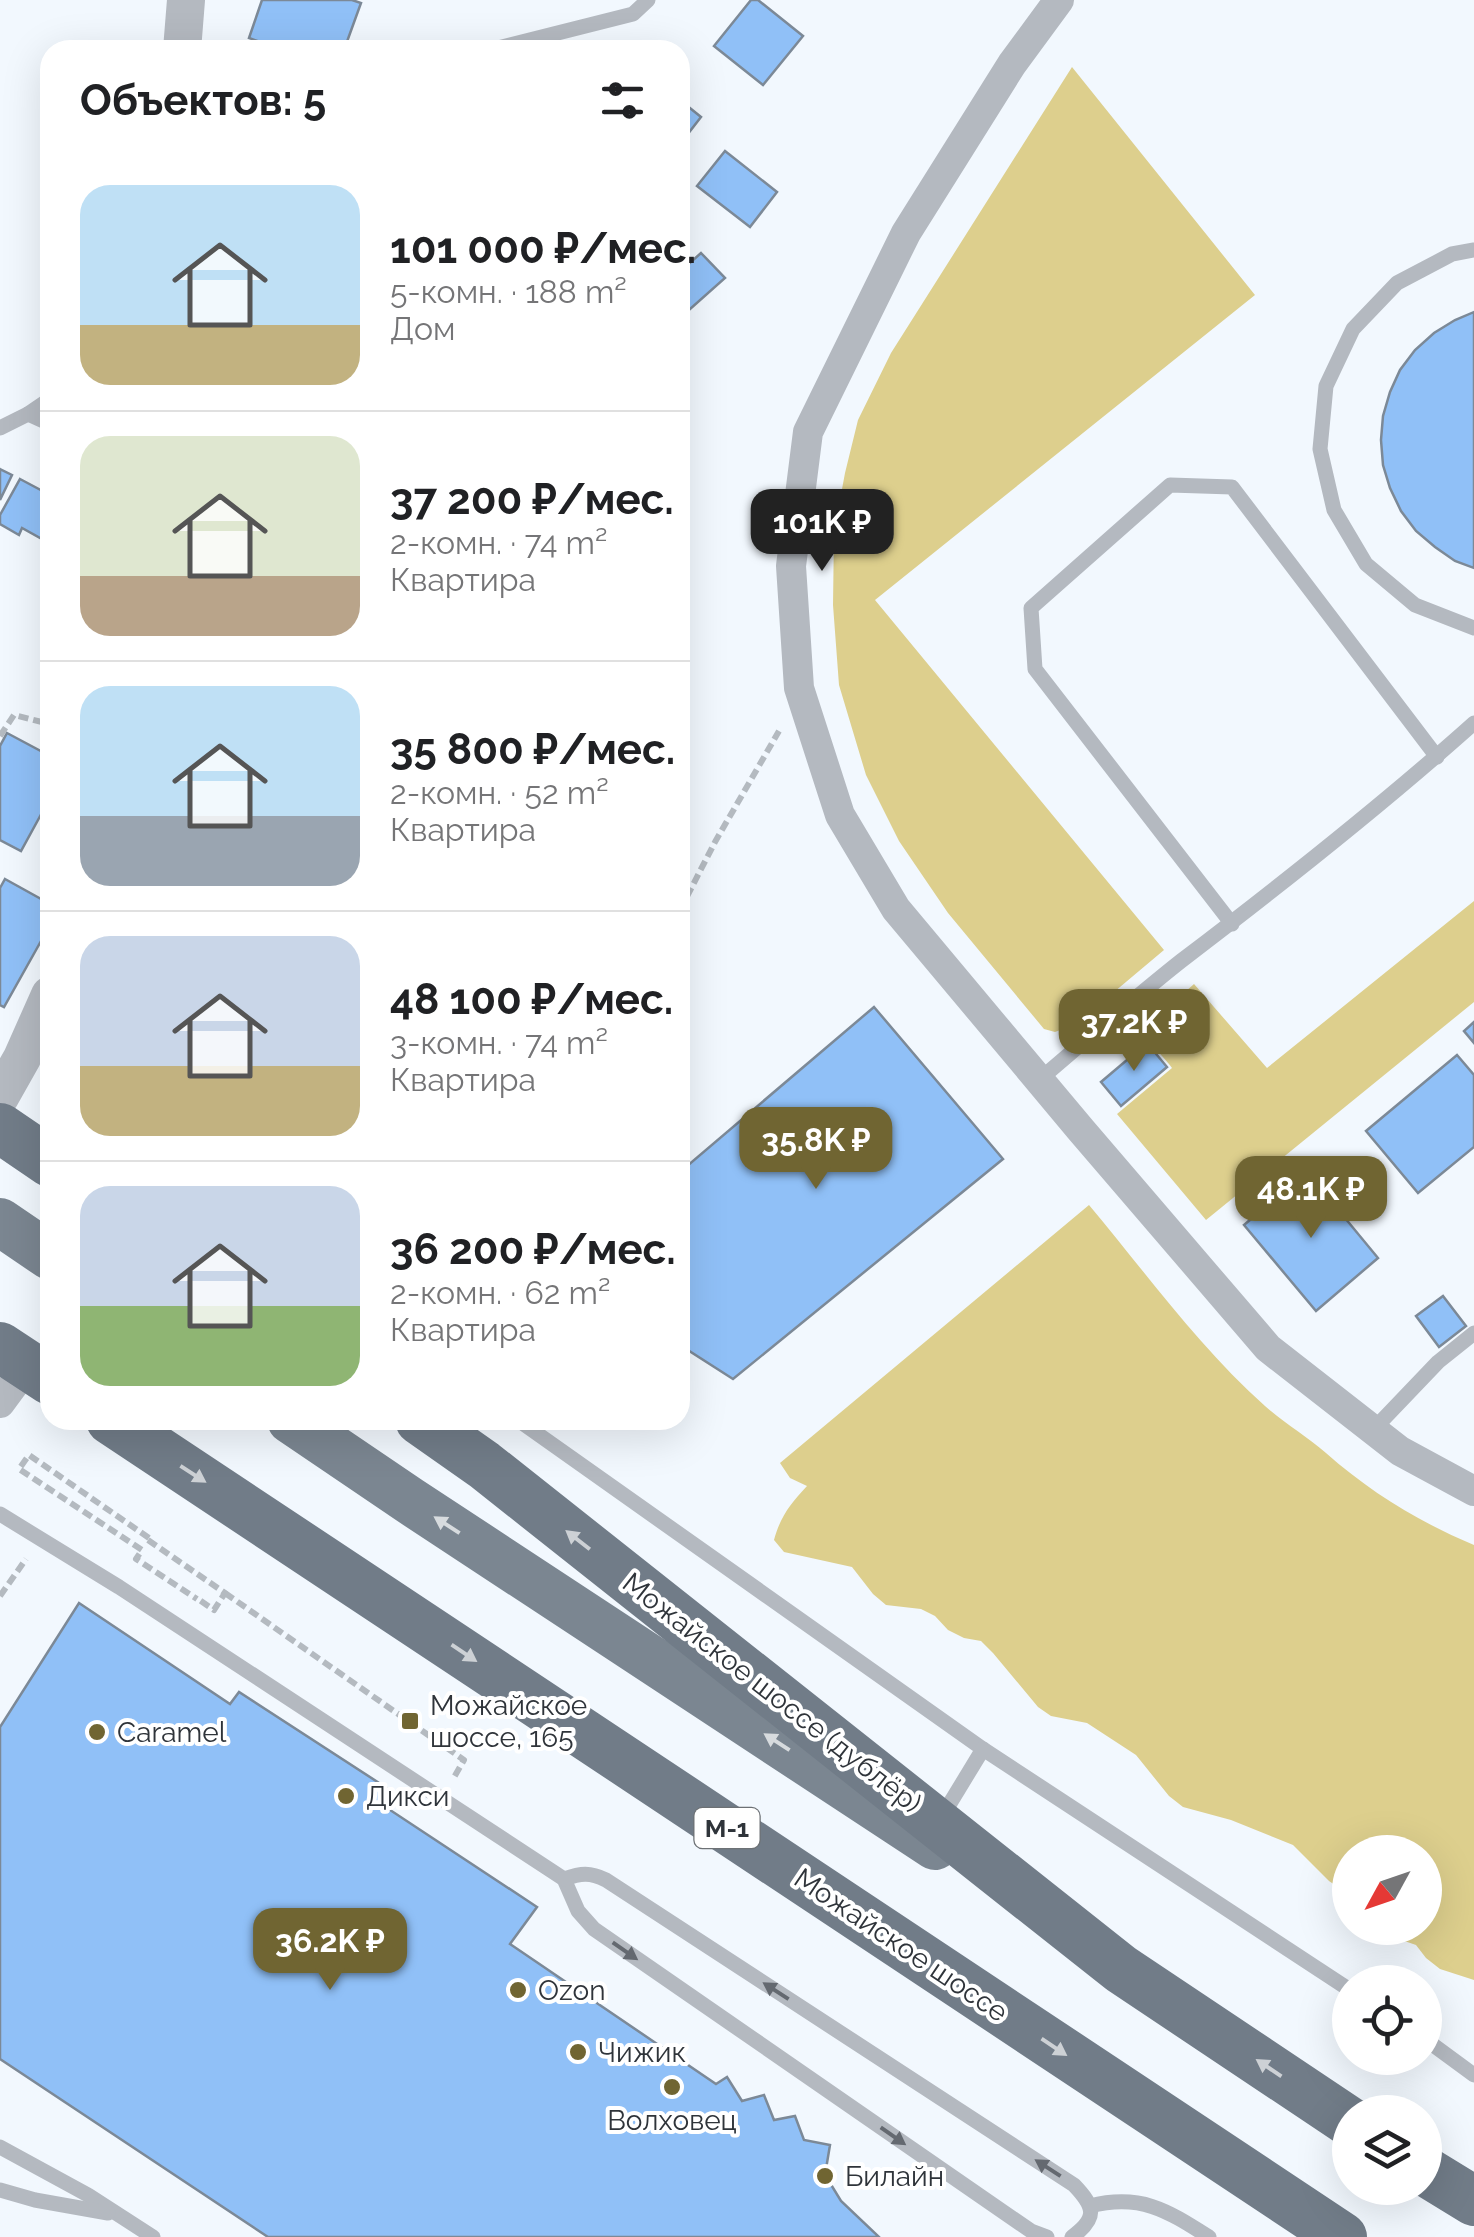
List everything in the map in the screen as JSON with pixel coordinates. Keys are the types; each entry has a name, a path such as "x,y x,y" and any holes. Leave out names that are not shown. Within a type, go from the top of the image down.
{"highway":[{"path":"0,1128 40,1155"},
{"name":"Можайское шоссе","path":"126,1430 1342,2237"},
{"name":"Можайское шоссе (дублёр)","path":"434,1430 500,1478 1121,1969"},
{"path":"1121,1969 1332,2110"},
{"path":"1442,2182 1474,2202"}],"main road":[{"path":"0,1222 40,1249"},
{"path":"306,1430 1121,1969"}],"street":[{"path":"183,40 186,0"},
{"path":"1059,0 1012,64 906,233 808,432 791,566 799,688 840,815 896,909 1039,1080 1268,1348 1400,1451 1474,1491"},
{"path":"0,1097 40,1017"}],"lane":[{"path":"530,40 633,14 648,0"},
{"path":"1474,250 1452,254 1396,283 1353,328 1326,386 1320,449 1334,510 1366,564 1415,605 1474,628"},
{"path":"0,428 40,406"},
{"path":"28,414 40,419"},
{"path":"1232,924 1034,669 1031,608 1170,485 1232,487 1436,757"},
{"path":"1039,1080 1474,724"},
{"path":"1373,1430 1438,1362 1474,1333"},
{"path":"532,1430 983,1749 1332,1978"},
{"path":"0,1514 134,1597 564,1879 578,1911 594,1929 1031,2231 1048,2237"},
{"path":"938,1824 983,1749"},
{"path":"564,1879 583,1873 606,1880 1074,2185 1090,2206 1090,2221 1072,2237"},
{"path":"1442,2051 1474,2075"},
{"path":"0,2147 154,2237"},
{"path":"0,2190 118,2214"},
{"path":"1090,2206 1120,2201 1147,2204 1170,2212 1209,2237"}],"path":[{"path":"0,736 14,715 40,722"},
{"path":"690,891 782,726 788,743"},
{"path":"198,1599 136,1559 142,1550 19,1469 30,1455 218,1590"}],"shaded area":[{"path":"1072,67 1255,295 875,600 1164,950 1076,1024 1055,1032 1044,1029 948,913 899,841 866,775 839,685 833,605 834,532 858,420 891,353"},
{"path":"1474,901 1474,1002 1206,1220 1117,1114 1172,1068 1152,1043 1149,1024 1194,984 1267,1068"},
{"path":"1089,1205 1195,1334 1265,1406 1378,1493 1474,1545 1474,1980 1442,1970 1442,1965 1435,1965 1416,1945 1442,1945 1442,1835 1332,1835 1332,1883 1293,1845 1231,1820 1183,1807 1169,1796 1136,1755 1087,1723 1051,1716 1038,1707 981,1641 948,1630 935,1616 921,1609 886,1605 852,1567 784,1552 774,1540 779,1524 807,1486 790,1478 780,1463"}],"building":[{"path":"262,0 361,3 348,40 249,38"},
{"path":"751,0 758,0 803,36 763,85 714,46"},
{"path":"690,108 701,117 690,131"},
{"path":"725,151 777,192 750,227 697,186"},
{"path":"701,253 725,278 690,309 690,263"},
{"path":"1474,312 1474,568 1435,547 1401,511 1383,465 1381,440 1383,416 1400,370 1434,333"},
{"path":"0,469 12,475 0,500"},
{"path":"20,479 40,490 40,538 22,528 19,535 0,524 0,515"},
{"path":"7,733 40,751 40,816 21,851 0,840 0,746"},
{"path":"5,879 40,898 40,943 4,1007 0,1005 0,888"},
{"path":"874,1007 1003,1159 733,1379 690,1351 690,1163"},
{"path":"1474,1022 1474,1043 1464,1031"},
{"path":"1147,1043 1167,1067 1121,1106 1101,1082"},
{"path":"1457,1055 1474,1075 1474,1147 1418,1193 1366,1131"},
{"path":"1307,1172 1378,1258 1316,1311 1244,1225"},
{"path":"1443,1296 1466,1326 1439,1347 1416,1316"},
{"path":"79,1603 230,1704 239,1692 393,1792 384,1806 537,1907 510,1944 716,2084 727,2077 742,2101 764,2095 774,2120 795,2116 804,2140 830,2145 826,2169 830,2183 841,2201 879,2237 268,2237 0,2059 0,1727"}],"place":[{"name":"Можайское шоссе, 165","path":"410,1721"},
{"name":"Caramel","path":"97,1732"},
{"name":"Дикси","path":"346,1796"},
{"name":"Ozon","path":"518,1990"},
{"name":"Чижик","path":"578,2052"},
{"name":"Волховец","path":"672,2087"},
{"name":"Билайн","path":"825,2176"}]}
